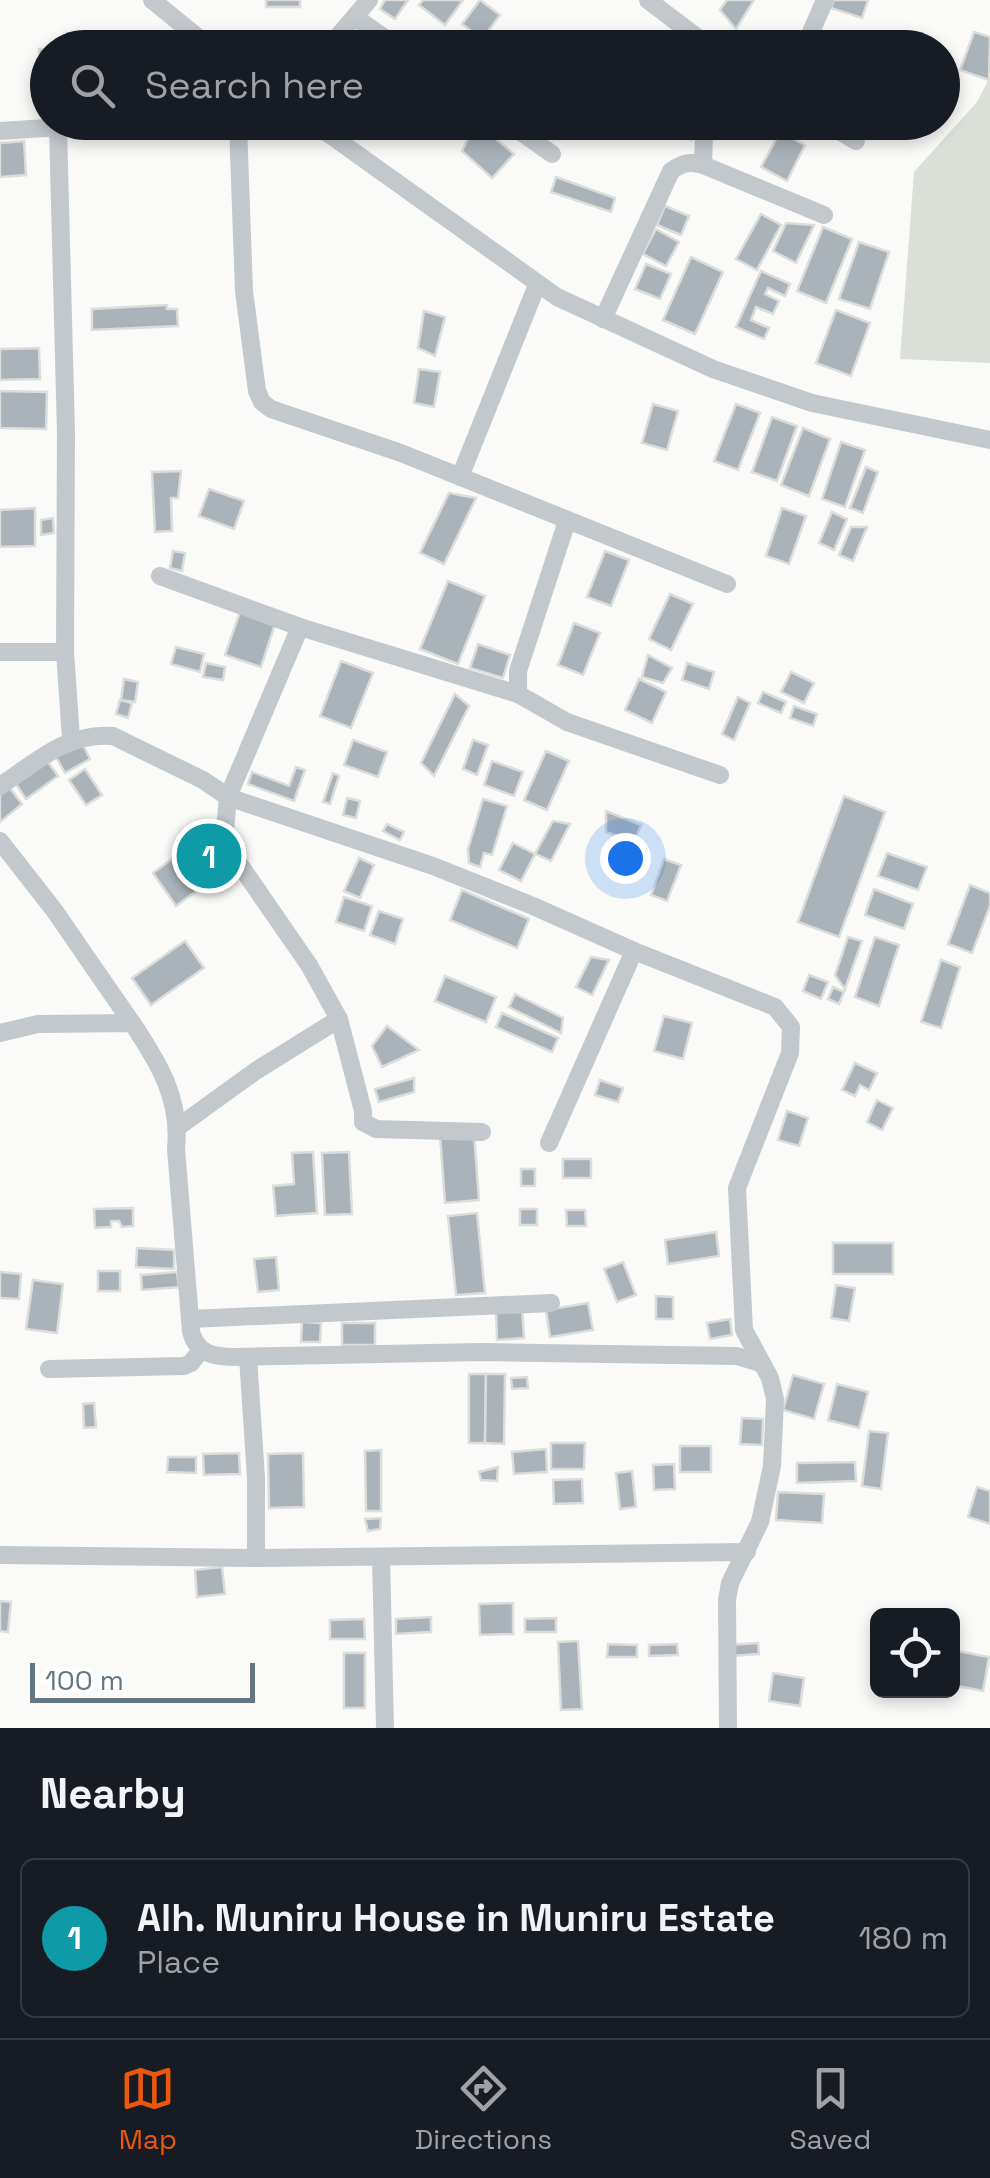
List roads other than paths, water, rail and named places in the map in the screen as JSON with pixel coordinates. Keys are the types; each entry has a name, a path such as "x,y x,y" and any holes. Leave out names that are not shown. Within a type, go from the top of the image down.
{"street":[{"path":"152,0 189,30"},
{"path":"344,30 369,0"},
{"path":"648,0 687,30"},
{"path":"812,30 825,0"},
{"path":"355,17 373,30"},
{"path":"0,132 30,130"},
{"path":"58,140 66,434 65,652 71,738"},
{"path":"239,140 244,291 257,391 262,402 271,409 401,453 727,584"},
{"path":"337,140 537,285 714,369 812,403 990,440"},
{"path":"532,140 552,154"},
{"path":"702,165 704,140"},
{"path":"603,318 671,171 688,162 824,215"},
{"path":"460,477 537,285"},
{"path":"518,694 518,671 567,522"},
{"path":"160,576 300,627 518,694 567,722 720,775"},
{"path":"300,627 228,797 224,842 309,965 339,1019 363,1122 376,1129 482,1132"},
{"path":"0,652 65,652"},
{"path":"0,786 71,738 113,736 228,797 433,866 774,1007 791,1027 793,1040 738,1188 742,1348"},
{"path":"0,841 54,910 165,1075 178,1127 176,1149 190,1319 200,1350 221,1357 742,1348 760,1363 774,1388 772,1466 760,1522 730,1583 728,1728"},
{"path":"549,1143 634,952"},
{"path":"178,1127 257,1070 339,1019"},
{"path":"0,1033 38,1024 132,1022"},
{"path":"190,1319 551,1304"},
{"path":"49,1370 184,1366 200,1350"},
{"path":"248,1356 256,1478 256,1558"},
{"path":"0,1555 256,1558 747,1552"},
{"path":"381,1557 385,1728"}],"place":[{"name":"Alh. Muniru House in Muniru Estate","path":"209,856"}]}
